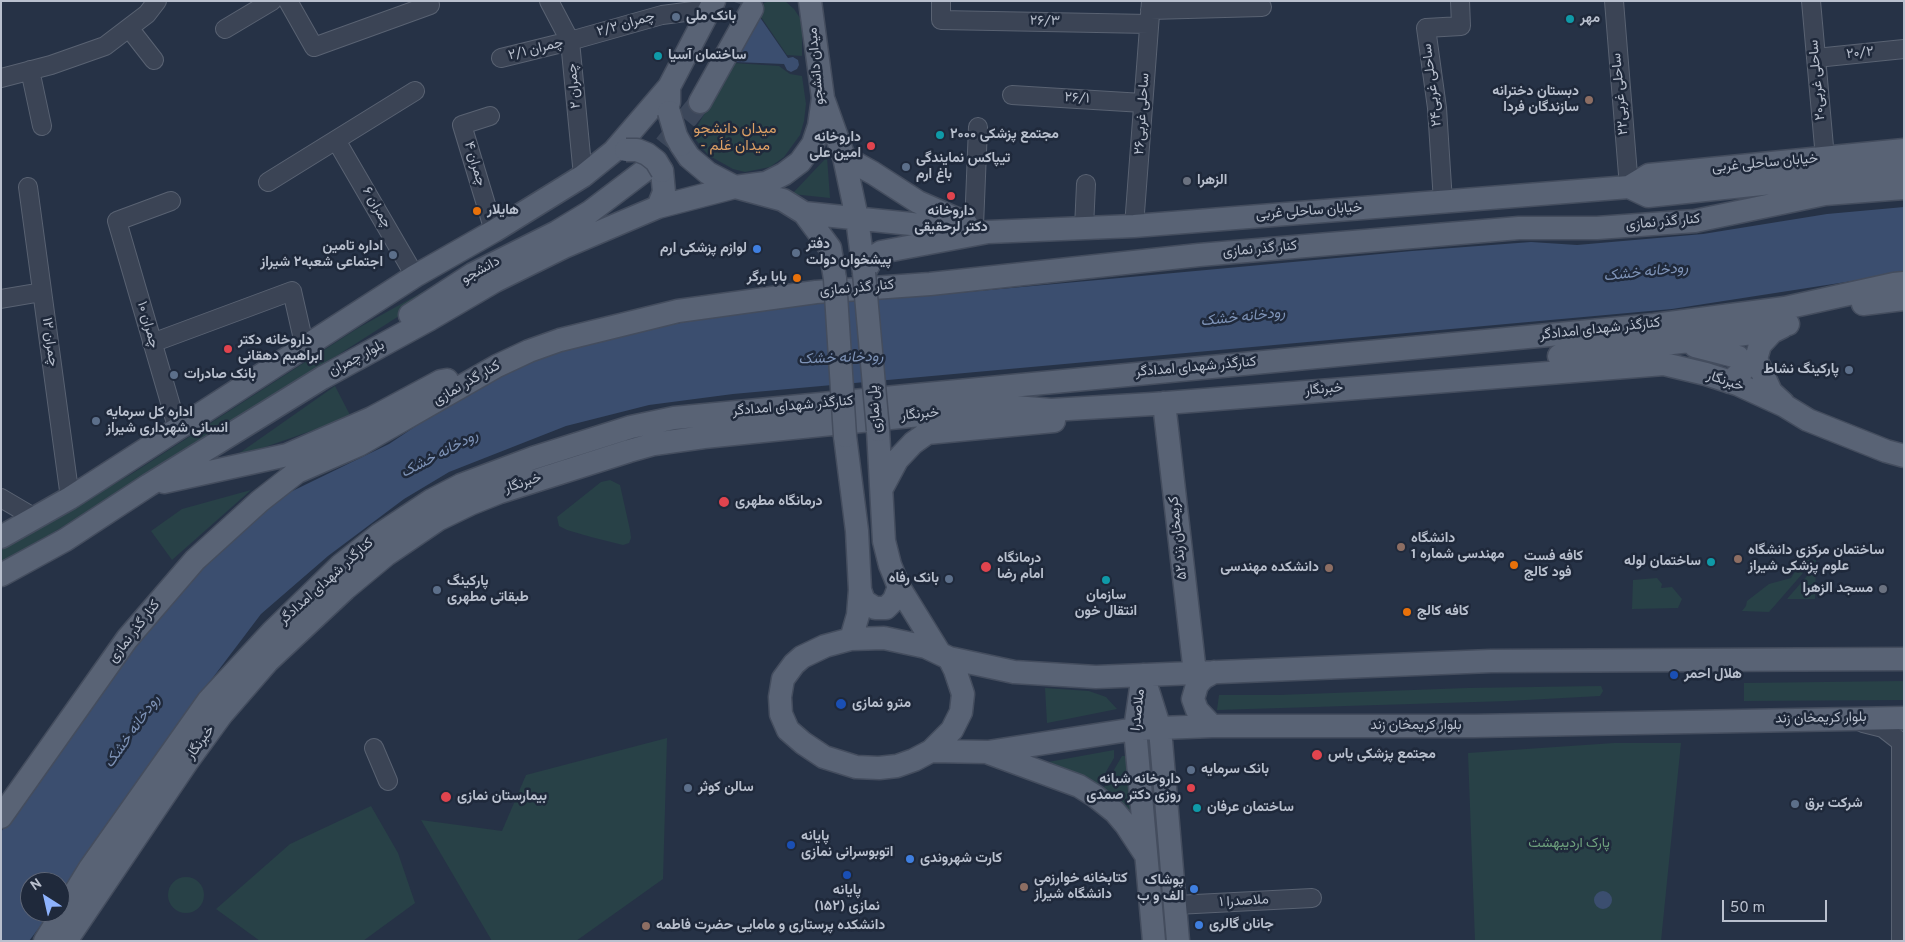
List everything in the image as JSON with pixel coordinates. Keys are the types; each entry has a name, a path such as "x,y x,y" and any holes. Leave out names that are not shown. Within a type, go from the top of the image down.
{"main road":[{"path":"636,161 669,87 713,4"},
{"name":"میدان دانشجو","path":"735,187 766,183 784,174 800,162 813,144 819,126 823,98 807,5"},
{"path":"696,97 746,7"},
{"path":"669,87 669,112 676,136 689,157 708,173 735,187 783,200 804,213 830,248 835,279 845,436 857,531 860,590 858,615 851,639"},
{"name":"پل نمازی","path":"823,98 844,157 857,218 864,273 878,430 884,541 890,565 899,587 944,655"},
{"name":"خیابان ساحلی غربی","path":"981,229 1134,226 1629,187 1650,175 1904,150"},
{"path":"844,157 918,202 981,229"},
{"path":"3,534 70,498 415,276 494,231 583,176 636,161"},
{"path":"636,161 664,192 658,207"},
{"name":"دانشجو","path":"305,348 382,312 551,221 586,199 636,161"},
{"name":"دانشجو","path":"322,378 399,321 465,279 557,232 590,212 636,161"},
{"name":"خیابان ساحلی غربی","path":"1629,187 1648,196 1904,169"},
{"path":"1518,228 1716,204 1772,183"},
{"name":"بلوار چمران","path":"1,575 65,540 149,485 322,378 495,281 564,247 658,207 735,187"},
{"name":"کنار گذر نمازی","path":"1,817 127,639 202,553 260,501 297,472 359,445 497,366 529,351 560,340 678,311 816,292 930,284 1179,257 1518,228 1597,228 1695,221 1825,194 1904,188"},
{"path":"804,213 981,229"},
{"path":"864,273 873,257 881,252 981,229"},
{"name":"کنارگذر شهدای امدادگر","path":"45,941 90,868 208,701 272,632 341,566 386,530 432,500 460,485 533,458 631,427 674,418 1654,325 1785,308 1904,283"},
{"path":"1785,406 1771,392 1756,359 1760,345 1772,332 1814,314 1858,304 1904,299"},
{"path":"1015,407 1053,399 1598,353 1752,333 1788,324"},
{"path":"1680,343 1738,357 1744,369 1730,382"},
{"name":"خبرنگار","path":"66,941 187,762 222,714 268,661 345,589 386,555 439,519 500,492 654,444 900,416 1015,407 1051,410 1164,403 1664,364 1730,382 1785,406 1808,420 1870,445 1904,456"},
{"path":"149,485 287,455 372,418 441,381 497,366"},
{"name":"کریمخان زند ۵۲","path":"1164,403 1204,672"},
{"path":"881,489 897,460 913,443 927,433 1054,421 1086,408"},
{"path":"860,590 864,601 874,608 886,608 894,600 899,587"},
{"path":"944,655 955,670 963,694 961,712 952,730 931,751 914,760 897,766 879,768 856,767 824,757 788,730 781,714 780,697 783,678 794,664 802,657 824,646 851,639 884,638 901,640 944,655 1014,672 1096,677 1491,662 1904,659"},
{"path":"1204,672 1204,678 1196,685 1193,699 1197,710 1212,726"},
{"name":"ملاصدرا","path":"1143,675 1160,729 1178,941"},
{"name":"ملاصدرا","path":"1143,675 1135,729 1154,941"},
{"name":"بلوار کریمخان زند","path":"931,751 988,752 1135,729 1212,726 1464,726 1904,718"},
{"path":"988,752 1079,786 1095,796 1121,818 1147,858"}],"street":[{"path":"1,78 105,46 146,14 157,1"},
{"path":"225,29 272,1"},
{"path":"288,1 314,47 430,5 429,1"},
{"name":"۲ چمران","path":"549,1 570,42 583,176"},
{"name":"۲۶/۳","path":"941,1 941,20 1262,7"},
{"name":"ساحلی غربی۲۴","path":"1443,202 1437,108 1426,28 1462,26 1460,1"},
{"name":"ساحلی غربی۲۲","path":"1614,1 1629,187"},
{"name":"ساحلی غربی۲۰","path":"1811,1 1824,158"},
{"name":"۲/۲ چمران","path":"570,42 662,15 701,10 713,4"},
{"name":"ساحلی غربی۲۶","path":"1134,226 1150,12"},
{"path":"129,28 154,60"},
{"name":"۲/۱ چمران","path":"501,58 570,42"},
{"name":"۲۰/۲","path":"1816,58 1904,49"},
{"path":"30,70 42,126"},
{"path":"268,182 415,91"},
{"name":"۲۶/۱","path":"1012,95 1143,103"},
{"name":"۴ چمران","path":"490,116 462,125 494,231"},
{"path":"978,127 981,229"},
{"name":"۶ چمران","path":"336,140 415,276"},
{"path":"1084,228 1086,184"},
{"name":"۱۲ چمران","path":"28,187 70,498"},
{"name":"۱۰ چمران","path":"171,201 117,221 178,430"},
{"path":"152,343 292,291 305,348"},
{"path":"1,299 42,292"},
{"path":"1,498 35,518"},
{"path":"1848,719 1883,728 1903,741 1901,941"},
{"path":"374,748 388,781"},
{"name":"۱ ملاصدرا","path":"1176,905 1312,898"}],"green space":[{"path":"785,1 800,18 802,56 787,55 759,14 764,3"},
{"path":"734,63 779,66 790,74 802,76 806,104 800,135 784,157 770,167 745,172 733,169 708,155 692,135"},
{"path":"827,157 830,198 792,194"},
{"path":"453,275 457,279 164,466 1,562 1,550 133,473 358,328"},
{"path":"335,386 351,417 231,459"},
{"path":"610,480 620,485 630,530 631,538 629,543 623,545 567,530 559,526 557,517 601,482"},
{"path":"251,490 172,560 151,531 182,509"},
{"path":"1807,560 1816,560 1815,599 1787,599 1807,576"},
{"path":"1801,562 1803,573 1769,612 1742,611 1747,601 1769,584 1791,578"},
{"path":"1657,578 1662,584 1661,588 1672,587 1682,599 1678,608 1632,609 1633,580"},
{"path":"1904,681 1904,700 1744,701 1744,683"},
{"path":"1601,686 1603,691 1600,696 1508,701 1217,710 1219,695"},
{"path":"1045,688 1089,691 1106,697 1117,709 1047,723"},
{"path":"667,738 663,879 576,941 492,941 421,820 502,831 526,775"},
{"name":"پارک اردیبهشت","path":"1614,743 1681,743 1661,941 1475,941 1468,753"},
{"path":"1114,750 1114,758 1097,787 1048,766 1048,762"},
{"path":"1122,756 1126,756 1134,820 1103,789"},
{"path":"371,806 398,853 415,903 363,941 260,941 216,909 290,844"},
{"path":"186,877 199,882 204,895 199,908 186,913 173,908 168,895 173,882"}],"water":[{"path":"759,16 788,58 793,57 798,60 799,65 797,69 791,72 787,70 784,64 735,62"},
{"name":"رودخانه خشک","path":"1904,207 1904,273 1672,309 733,394 649,405 566,426 449,472 404,499 328,556 261,614 205,688 70,885 70,872 20,872 20,922 43,922 29,941 1,941 1,832 138,640 203,565 278,498 389,444 467,392 529,357 601,339 695,320 804,305 946,294 1412,251 1531,242 1577,245 1703,234 1827,214"},
{"path":"1599,891 1607,891 1612,896 1610,907 1599,909 1594,904 1594,896"}],"tunnel":[{"path":"644,171 700,102"}],"place":[{"name":"بانک ملی","path":"676,17"},
{"name":"مهر","path":"1570,19"},
{"name":"ساختمان آسیا","path":"658,56"},
{"name":"دبستان دخترانه سازندگان فردا","path":"1589,100"},
{"name":"مجتمع پزشکی ۲۰۰۰","path":"940,135"},
{"name":"داروخانه امین علی","path":"871,146"},
{"name":"تیپاکس نمایندگی باغ ارم","path":"906,167"},
{"name":"الزهرا","path":"1187,181"},
{"name":"داروخانه دکتر لرحقیقی","path":"951,196"},
{"name":"هایلار","path":"477,211"},
{"name":"لوازم پزشکی ارم","path":"757,249"},
{"name":"دفتر پیشخوان دولت","path":"796,253"},
{"name":"اداره تامین اجتماعی شعبه۲ شیراز","path":"393,255"},
{"name":"بابا برگر","path":"797,278"},
{"name":"داروخانه دکتر ابراهیم دهقانی","path":"228,349"},
{"name":"پارکینگ نشاط","path":"1849,370"},
{"name":"بانک صادرات","path":"174,375"},
{"name":"اداره کل سرمایه انسانی شهرداری شیراز","path":"96,421"},
{"name":"درمانگاه مطهری","path":"724,502"},
{"name":"دانشگاه مهندسی شماره 1","path":"1401,547"},
{"name":"ساختمان مرکزی دانشگاه علوم پزشکی شیراز","path":"1738,559"},
{"name":"ساختمان لوله","path":"1711,562"},
{"name":"کافه فست فود کالج","path":"1514,565"},
{"name":"درمانگاه امام رضا","path":"986,567"},
{"name":"دانشکده مهندسی","path":"1329,568"},
{"name":"بانک رفاه","path":"949,579"},
{"name":"سازمان انتقال خون","path":"1106,580"},
{"name":"مسجد الزهرا","path":"1883,589"},
{"name":"پارکینگ طبقاتی مطهری","path":"437,590"},
{"name":"کافه کالج","path":"1407,612"},
{"name":"هلال احمر","path":"1674,675"},
{"name":"مترو نمازی","path":"841,704"},
{"name":"مجتمع پزشکی یاس","path":"1317,755"},
{"name":"بانک سرمایه","path":"1191,770"},
{"name":"سالن کوثر","path":"688,788"},
{"name":"داروخانه شبانه روزی دکتر صمدی","path":"1191,788"},
{"name":"بیمارستان نمازی","path":"446,797"},
{"name":"شرکت برق","path":"1795,804"},
{"name":"ساختمان عرفان","path":"1197,808"},
{"name":"پایانه اتوبوسرانی نمازی","path":"791,845"},
{"name":"کارت شهروندی","path":"910,859"},
{"name":"پایانه نمازی (۱۵۲)","path":"847,875"},
{"name":"کتابخانه خوارزمی دانشگاه شیراز","path":"1024,887"},
{"name":"پوشاک الف و ب","path":"1194,889"},
{"name":"جانان گالری","path":"1199,925"},
{"name":"دانشکده پرستاری و مامایی حضرت فاطمه","path":"646,926"}],"district":[{"name":"میدان دانشجو - میدان عَلَم","path":"735,138"}]}
